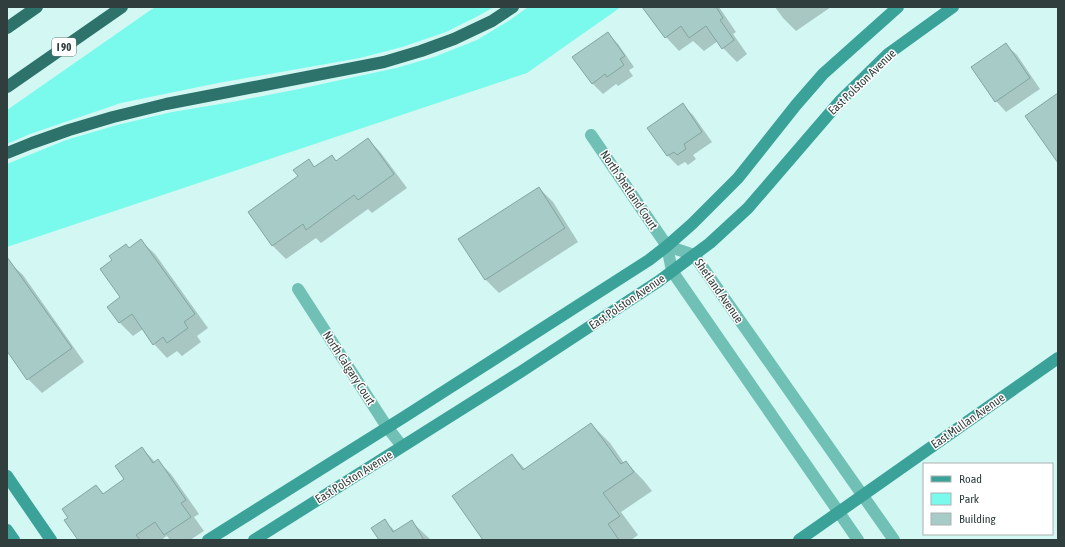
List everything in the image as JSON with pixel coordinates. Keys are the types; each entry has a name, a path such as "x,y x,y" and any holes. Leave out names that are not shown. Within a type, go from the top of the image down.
{"highway":[{"path":"7,28 37,7"},
{"name":"I 90","path":"7,87 122,7"},
{"path":"7,154 32,143 69,130 113,117 159,106 384,62 454,39 492,21 513,7"}],"street":[{"name":"East Polston Avenue","path":"208,540 649,260 692,224 738,178 791,111 823,74 898,7"},
{"name":"East Polston Avenue","path":"254,540 522,371 659,281 710,243 748,208 841,100 888,54 953,7"},
{"name":"North Shetland Court","path":"591,135 667,246"},
{"name":"Shetland Avenue","path":"667,246 694,255 894,540"},
{"path":"667,246 672,271 858,540"},
{"name":"North Calgary Court","path":"298,289 387,427 402,446"},
{"name":"East Mullan Avenue","path":"799,540 1058,358"},
{"path":"7,476 51,540"},
{"path":"7,530 14,540"}],"green space":[{"path":"155,7 494,7 446,32 402,47 360,58 218,83 121,103 30,134 7,144 7,110"},
{"path":"528,7 621,7 527,73 7,247 7,164 66,140 117,125 172,112 299,89 396,68 434,57 477,40"}],"building":[{"path":"642,7 716,7 723,18 720,20 734,40 722,49 706,26 689,38 681,26 665,38"},
{"path":"608,32 625,56 620,59 624,65 607,77 605,74 592,84 572,57"},
{"path":"1006,43 1030,78 995,102 971,67"},
{"path":"1058,93 1058,163 1025,116"},
{"path":"683,103 702,132 684,144 686,149 677,155 674,152 667,156 647,128"},
{"path":"368,138 394,174 358,200 354,195 306,230 303,224 272,246 248,212 298,176 293,170 309,159 314,167 332,155 336,161"},
{"path":"539,187 565,228 485,280 458,239"},
{"path":"141,239 195,314 184,322 188,328 167,343 163,337 153,345 132,314 119,323 107,307 120,297 100,269 112,260 109,256 126,244 129,248"},
{"path":"7,257 72,348 27,380 7,351"},
{"path":"591,423 621,464 626,461 634,472 603,493 620,516 608,524 619,540 483,540 452,496 512,454 523,470"},
{"path":"142,447 153,463 158,459 186,500 181,503 191,517 164,535 155,522 136,535 140,540 78,540 64,520 68,518 62,509 96,485 103,494 124,479 115,466"},
{"path":"385,519 393,532 412,520 424,540 379,540 371,528"}]}
